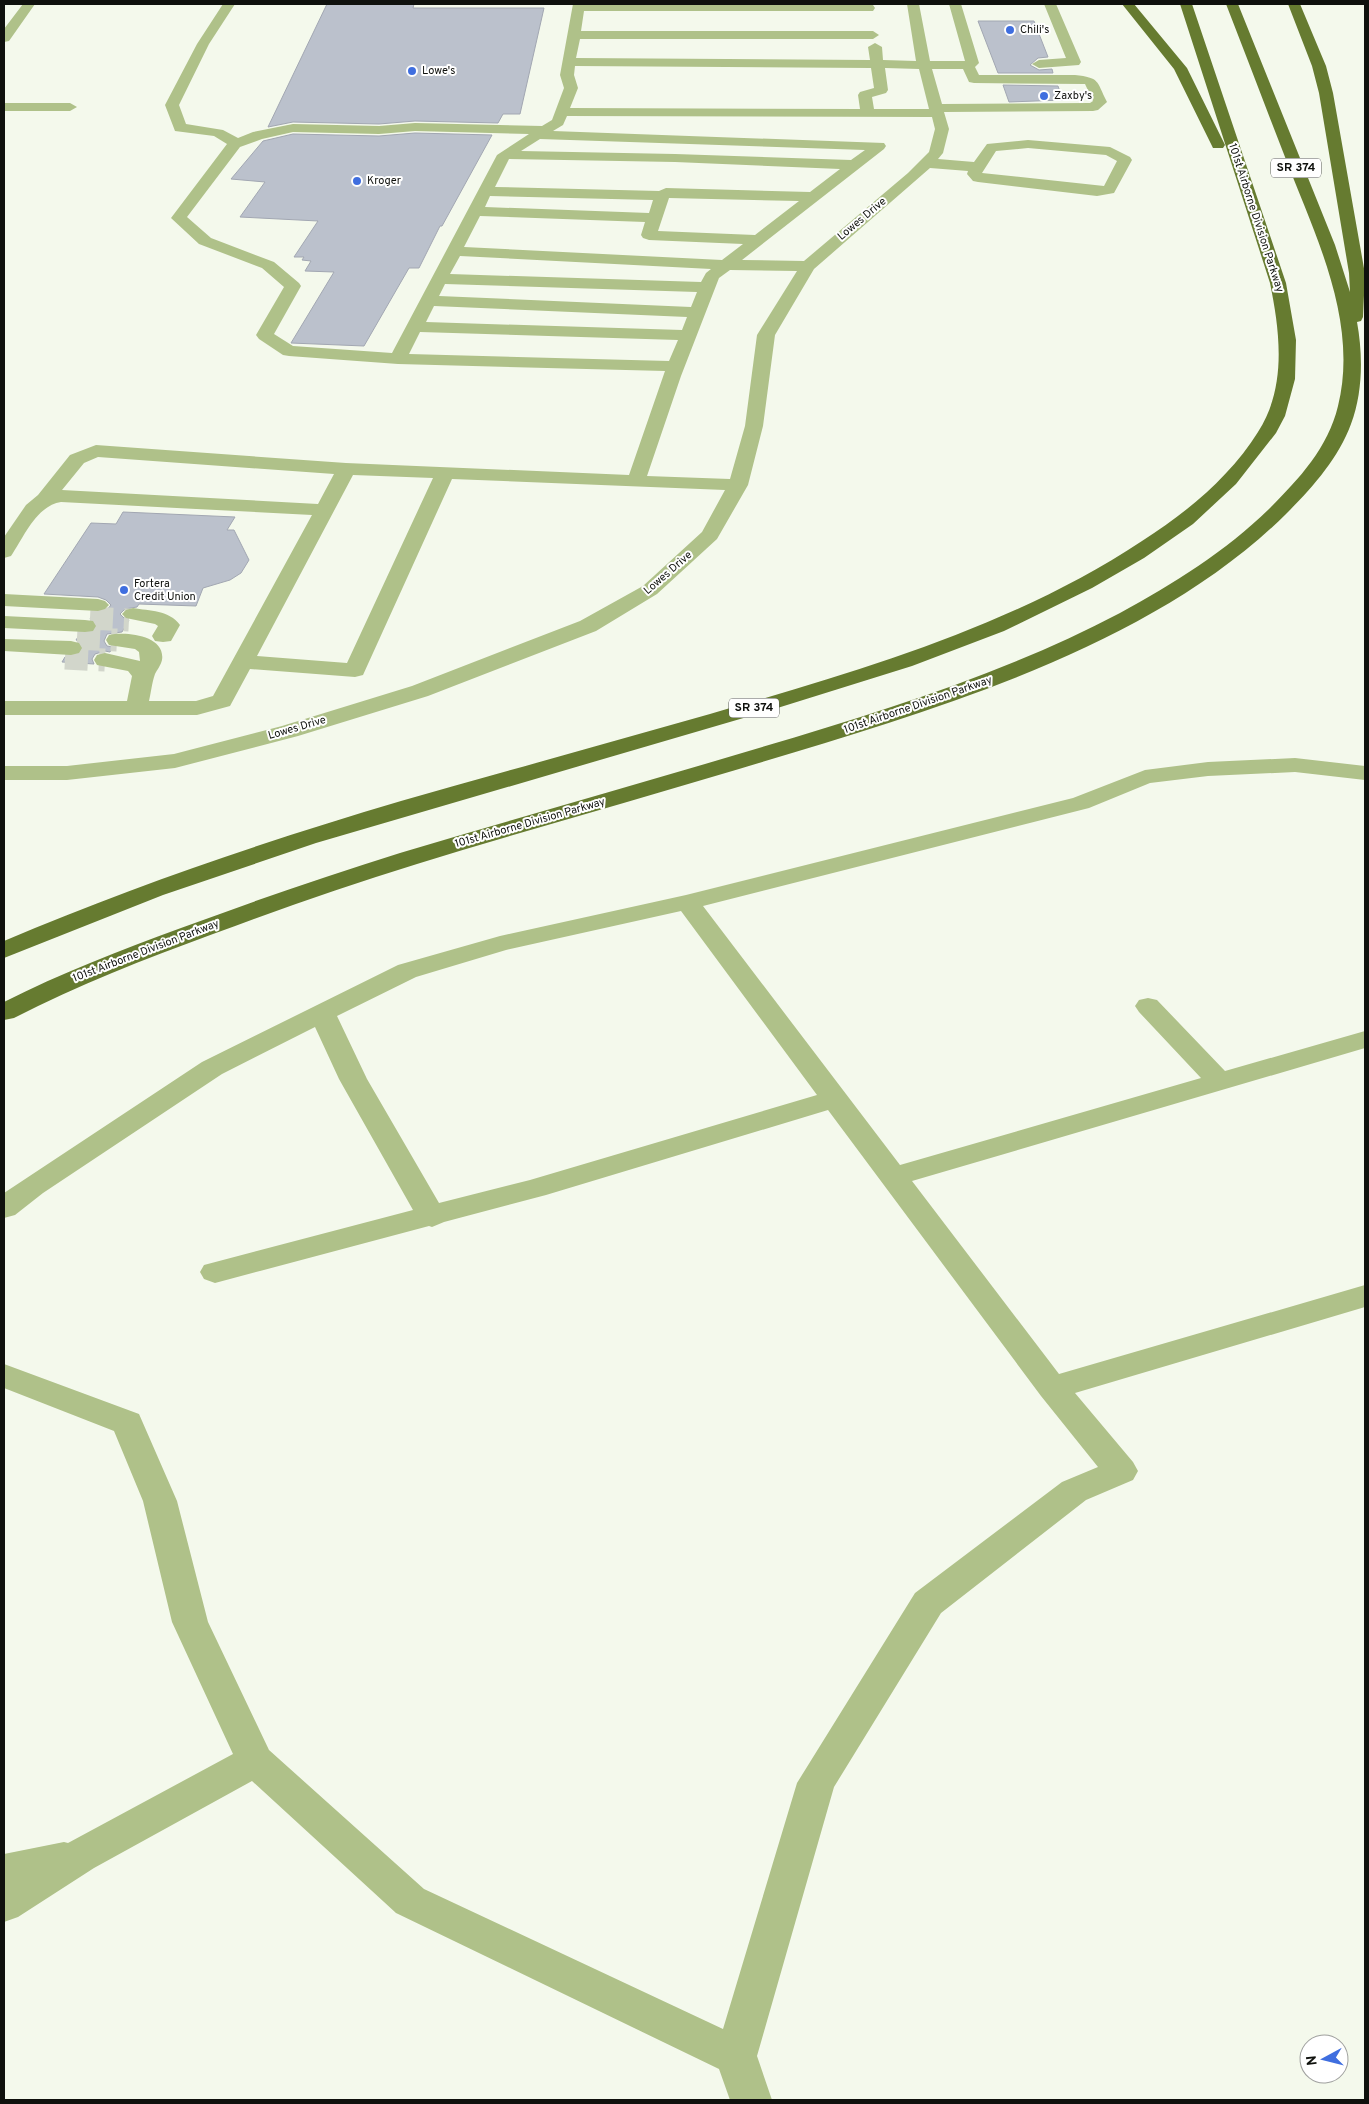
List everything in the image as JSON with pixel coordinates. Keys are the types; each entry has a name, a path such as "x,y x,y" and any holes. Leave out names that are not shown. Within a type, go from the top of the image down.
{"highway":[{"path":"1128,4 1180,68 1197,98 1265,244"},
{"name":"101st Airborne Division Parkway","path":"4,950 136,896 260,852 407,807 842,683 942,648 1042,607 1133,558 1202,508 1247,461 1270,429 1284,396 1287,355 1286,319 1278,283 1211,74 1186,4"},
{"name":"101st Airborne Division Parkway","path":"4,1012 82,974 215,924 365,872 877,720 962,691 1031,664 1158,602 1219,562 1266,524 1298,491 1325,456 1341,430 1350,398 1353,363 1352,336 1343,293 1325,243 1232,4"},
{"path":"1294,4 1319,66 1333,130 1359,287 1352,336"}],"street":[{"path":"229,4 203,44 172,104 180,128 220,134 233,140 235,144"},
{"name":"Lowes Drive","path":"4,772 67,773 175,761 290,731 406,696 514,655 588,626 650,590 710,535 738,485 754,426 766,335 808,266 936,153 942,129 924,65 920,24 913,4"},
{"path":"956,4 974,64 974,79 970,83 978,108"},
{"path":"1029,64 1074,62 1050,4"},
{"path":"576,39 869,6 873,36 870,50 877,64 874,80 881,90 860,95 868,113"},
{"path":"4,12 26,8"},
{"path":"4,38 26,8"},
{"path":"943,24 961,24"},
{"path":"576,39 873,36"},
{"path":"398,359 504,155 558,122 573,95 571,88 576,39"},
{"path":"576,39 877,64 974,64"},
{"path":"576,39 630,49"},
{"path":"974,79 1075,79 1090,81 1099,123"},
{"path":"995,79 987,85 986,92 997,103 1096,104"},
{"path":"562,112 868,113 1096,104"},
{"path":"4,107 70,108"},
{"path":"995,107 1001,124"},
{"path":"790,113 791,143"},
{"path":"636,481 676,366 712,276 879,146 538,135 408,135 385,130 293,128 258,135 235,144 179,218 205,241 268,265 293,286 265,335 289,352 398,359 676,366"},
{"path":"1028,144 1110,151 1125,160 1109,190 1097,191 978,178 974,174 978,167 992,147 1028,144"},
{"path":"504,155 675,158 854,165"},
{"path":"927,162 978,167"},
{"path":"496,171 516,172"},
{"path":"816,179 836,180"},
{"path":"486,191 662,196 674,193 813,197"},
{"path":"728,239 744,195"},
{"path":"662,196 649,235 654,237 757,240"},
{"path":"475,211 654,218"},
{"path":"454,251 808,266"},
{"path":"440,278 707,287"},
{"path":"428,301 697,312"},
{"path":"415,327 688,336"},
{"path":"4,552 34,509 45,499 77,459 96,451 346,469 738,485"},
{"path":"4,708 197,708 222,701 245,662 346,469"},
{"path":"245,662 355,670 445,473"},
{"path":"45,499 61,496 325,510"},
{"path":"4,600 83,629"},
{"path":"4,608 83,629"},
{"path":"122,631 162,608 170,613 173,618 157,648 137,708"},
{"path":"4,614 83,629"},
{"path":"4,622 83,629"},
{"path":"4,636 83,629"},
{"path":"4,645 83,629"},
{"path":"4,656 83,629"},
{"path":"122,631 135,666 157,648"},
{"path":"122,631 145,632 154,638 157,648"},
{"path":"4,1208 33,1186 212,1068 407,971 500,944 687,902 1081,802 1145,776 1208,769 1295,766 1365,773"},
{"path":"687,902 1052,1388 1121,1471 1074,1490 928,1603 816,1783 736,2056 751,2100"},
{"path":"1148,1006 1220,1082"},
{"path":"322,1013 353,1079 432,1217"},
{"path":"893,1177 1365,1038"},
{"path":"215,1272 432,1217 610,1167 834,1099"},
{"path":"1052,1388 1365,1296"},
{"path":"4,1376 127,1423 160,1501 190,1622 255,1761 410,1901 736,2056"},
{"path":"4,1904 80,1856 255,1761"},
{"path":"4,1871 80,1856"}],"building":[{"name":"Lowe's","path":"327,4 414,4 413,8 544,8 520,114 503,114 498,123 415,121 379,124 293,122 268,127"},
{"path":"978,21 1034,21 1048,57 1038,58 1030,65 1039,70 1052,69 1053,73 998,73"},
{"name":"Zaxby's","path":"1003,85 1058,86 1063,100 1009,102"},
{"path":"415,133 492,135 442,226 440,226 419,268 409,268 364,346 291,343 334,272 305,271 311,261 302,260 304,257 294,257 318,221 240,217 265,182 231,179 263,141 293,134 379,136"},
{"name":"Fortera Credit Union","path":"123,512 235,517 227,530 234,530 249,560 241,573 230,580 203,588 196,606 139,604 137,607 125,609 120,614 129,620 122,632 107,634 104,641 107,646 113,647 110,652 105,651 95,654 92,659 94,664 62,662 65,657 81,654 84,647 81,642 76,640 80,634 95,632 98,625 95,620 90,619 94,613 106,611 111,605 106,600 98,597 44,594 91,523 116,524"}],"tunnel":[{"path":"90,618 129,620"},
{"path":"77,638 117,640"},
{"path":"65,658 105,660"}],"place":[{"name":"Chili's","path":"1010,30"},
{"name":"Lowe's","path":"412,71"},
{"name":"Zaxby's","path":"1044,96"},
{"name":"Kroger","path":"357,181"},
{"name":"Fortera Credit Union","path":"124,590"}]}
